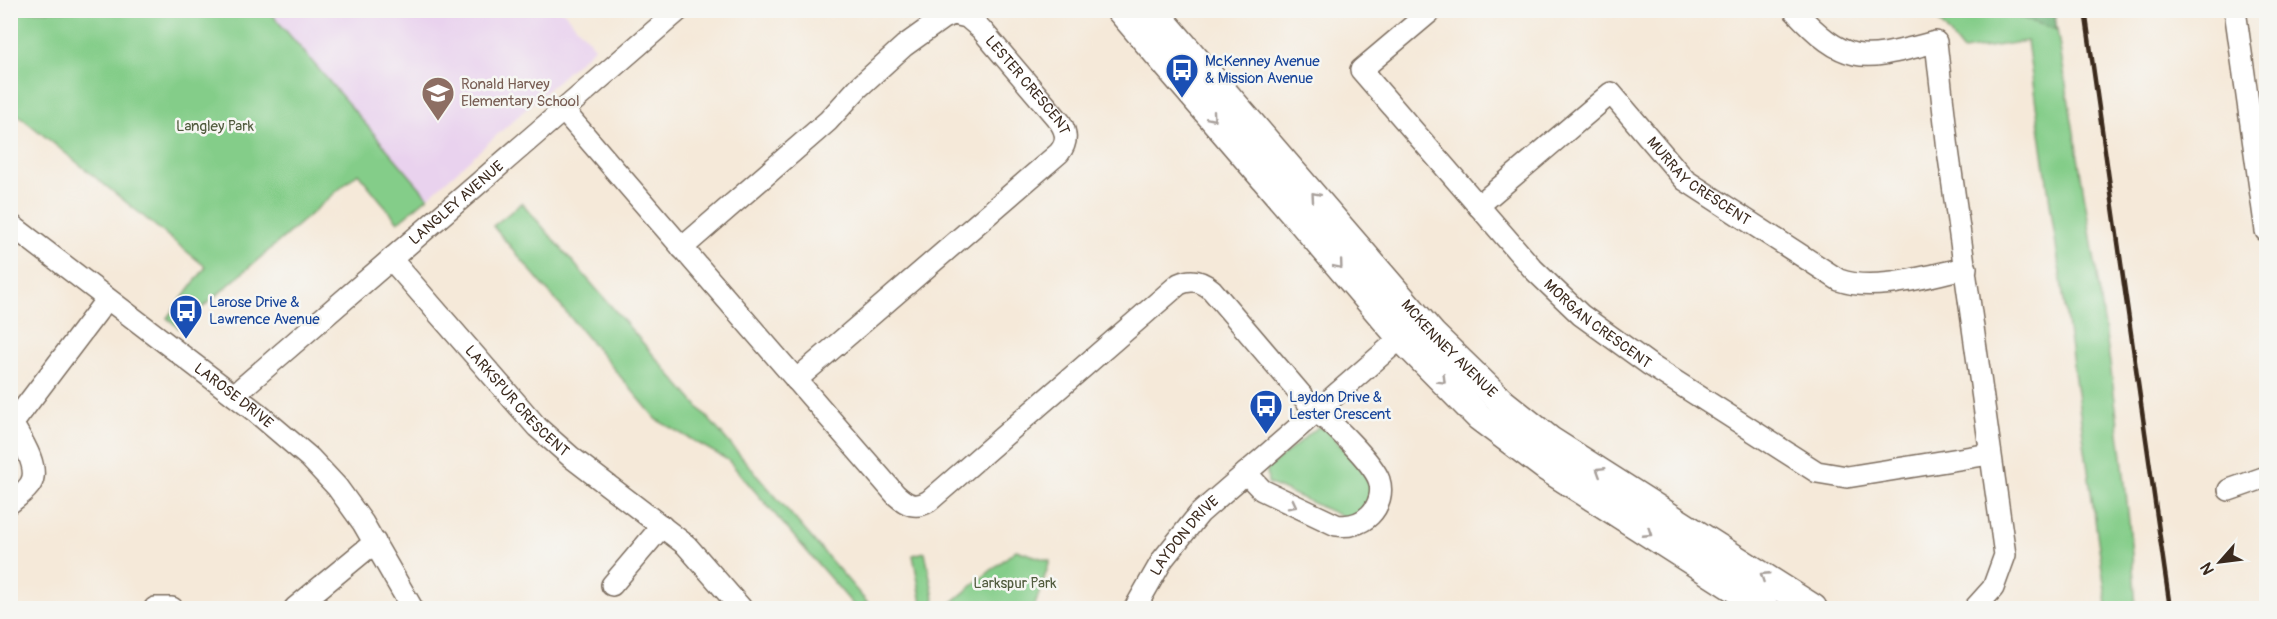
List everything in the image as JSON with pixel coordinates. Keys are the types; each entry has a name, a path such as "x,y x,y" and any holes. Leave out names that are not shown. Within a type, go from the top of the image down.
{"main road":[{"name":"MCKENNEY AVENUE","path":"1139,14 1411,329 1479,417 1546,468 1765,609"},
{"name":"MCKENNEY AVENUE","path":"1411,329 1453,356 1551,441 1813,609"}],"street":[{"name":"LANGLEY AVENUE","path":"234,395 679,10"},
{"name":"MORGAN CRESCENT","path":"1432,10 1361,70 1533,269 1603,333 1807,468 1827,475 1847,477 1990,454"},
{"path":"1794,10 1829,45 1850,54 1881,56 1936,42 2005,555 1998,578 1975,609"},
{"path":"2235,10 2258,115 2266,231"},
{"name":"LESTER CRESCENT","path":"682,248 828,121 858,87 904,46 943,18 954,14 967,17 981,29 1060,122 1066,138 1064,147 796,380"},
{"name":"MURRAY CRESCENT","path":"1478,206 1595,104 1611,93 1685,180 1839,280 1865,285 1966,268"},
{"path":"563,110 896,495 907,504 920,506 929,501 1179,284 1196,280 1212,290 1316,412 1331,421 1378,477 1380,497 1369,516 1349,525 1330,523 1262,490 1246,472"},
{"name":"LAROSE DRIVE","path":"10,224 234,395 289,439 324,471 350,503 375,542 412,609"},
{"name":"LARKSPUR CRESCENT","path":"391,259 531,421 571,458 689,549 741,609"},
{"path":"10,503 31,483 33,476 21,439 12,426 107,299"},
{"name":"LAYDON DRIVE","path":"1135,609 1153,575 1174,544 1200,513 1411,329"},
{"path":"2229,490 2266,477"},
{"path":"612,585 662,526"},
{"path":"295,609 375,542"},
{"path":"155,609 172,609"}],"shaded area":[{"name":"Ronald Harvey Elementary School","path":"269,11 563,11 595,47 428,197"}],"green space":[{"name":"Langley Park","path":"10,11 269,11 428,197 398,222 358,173 179,328 167,318 206,267 11,109"},
{"path":"1931,11 2054,11 2113,383 2136,608 2103,608 2107,604 2027,41 1963,51"},
{"path":"2001,11 2054,11 2057,30"},
{"path":"522,203 872,608 856,608 728,460 657,420 493,226"},
{"path":"1318,427 1326,429 1369,478 1374,487 1369,507 1348,519 1268,483 1267,469"},
{"name":"Larkspur Park","path":"1016,550 1050,561 1034,608 945,608"},
{"name":"Larkspur Park","path":"925,552 936,608 923,608 913,555"}],"railway":[{"path":"2085,10 2170,608"}],"place":[{"name":"McKenney Avenue & Mission Avenue","path":"1182,99"},
{"name":"Ronald Harvey Elementary School","path":"438,122"},
{"name":"Larose Drive & Lawrence Avenue","path":"186,340"},
{"name":"Laydon Drive & Lester Crescent","path":"1266,435"}]}
